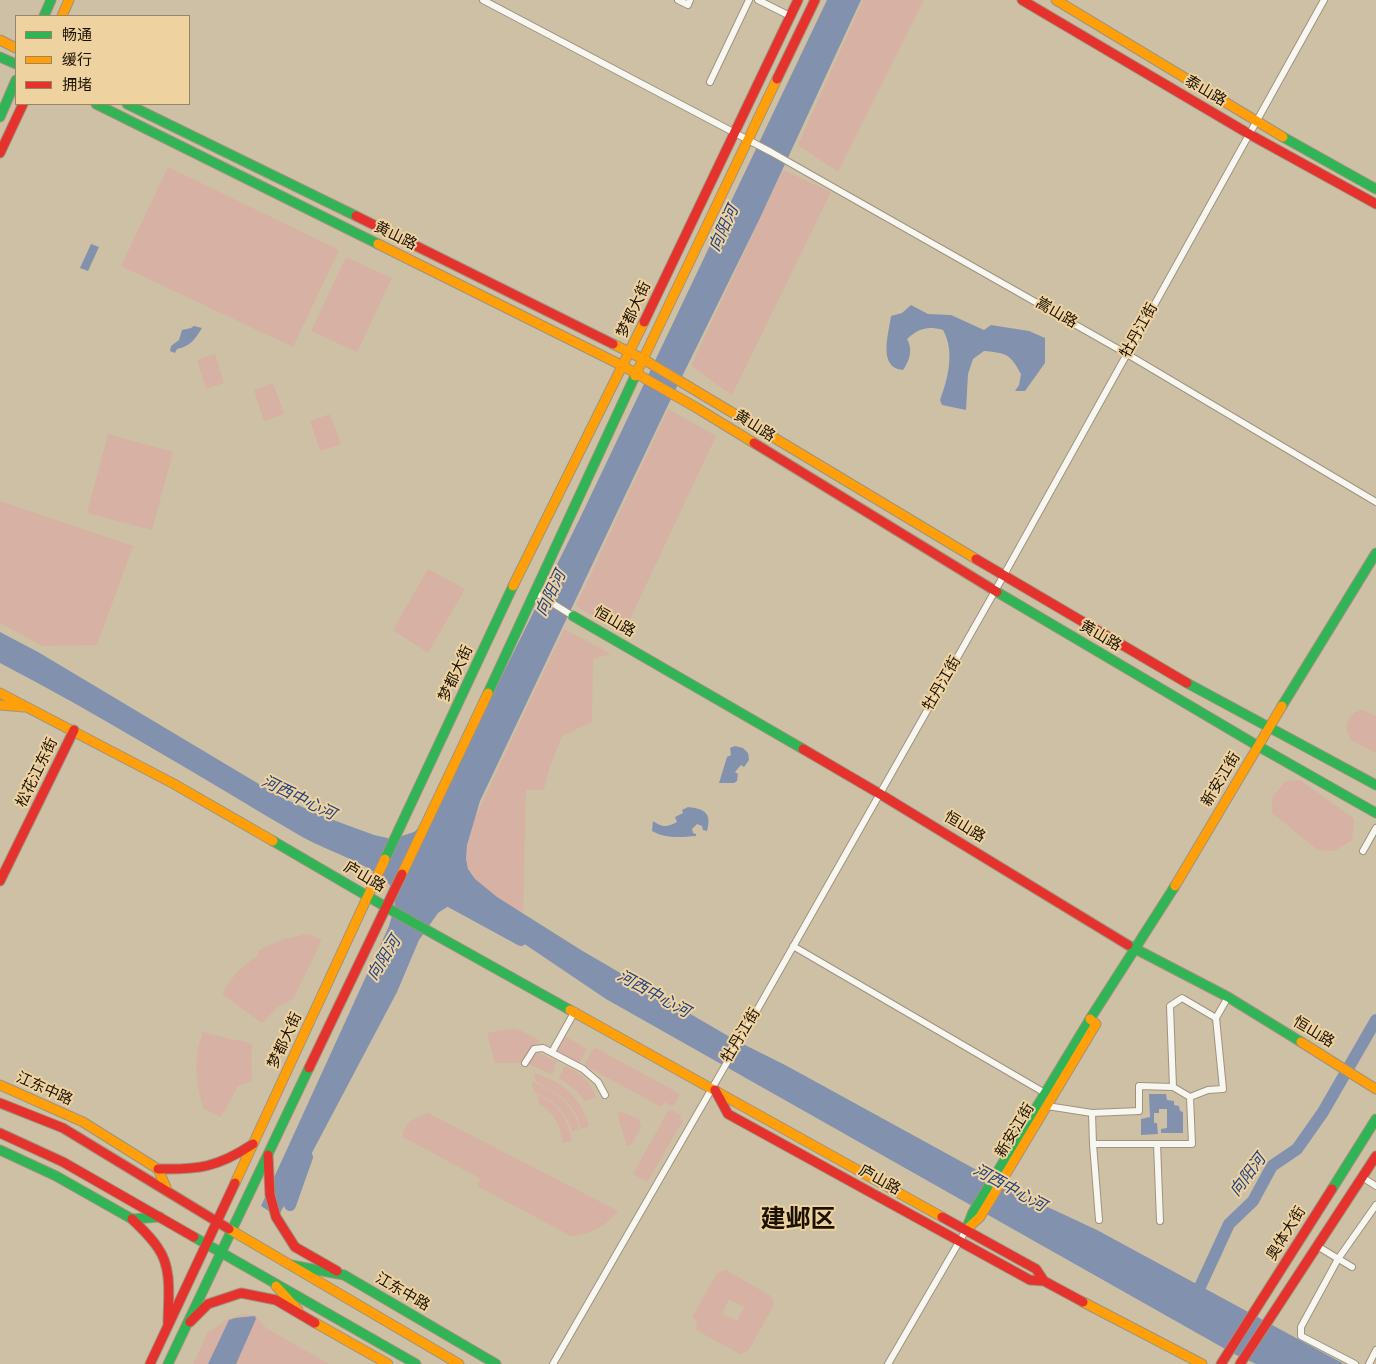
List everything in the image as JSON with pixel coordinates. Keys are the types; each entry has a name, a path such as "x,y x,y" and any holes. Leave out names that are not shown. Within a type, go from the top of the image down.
{"main road":[{"path":"44,15 51,0"},
{"path":"62,15 69,0"},
{"name":"梦都大街","path":"150,1364 511,589 630,352 798,0"},
{"name":"梦都大街","path":"168,1364 536,593 643,359 815,0"},
{"name":"泰山路","path":"1022,0 1249,134 1376,204"},
{"name":"泰山路","path":"1056,0 1256,122 1376,189"},
{"path":"0,40 15,48"},
{"path":"0,57 15,64"},
{"path":"0,117 15,82"},
{"path":"0,152 23,105"},
{"name":"黄山路","path":"98,105 660,386 996,591 1258,746 1376,812"},
{"name":"黄山路","path":"129,105 268,172 643,359 1167,672 1376,785"},
{"name":"新安江街","path":"1002,1172 1045,1093 1158,914 1376,553"},
{"name":"恒山路","path":"573,616 880,794 1135,949 1228,997 1376,1089"},
{"name":"庐山路","path":"0,693 74,730 174,784 368,896 389,902 398,914 1036,1269 1044,1281"},
{"path":"0,705 29,708"},
{"name":"松花江东街","path":"0,881 74,730"},
{"name":"新安江街","path":"966,1230 1002,1172 1047,1106 1096,1024 1090,1019"},
{"name":"江东中路","path":"0,1085 83,1122 158,1169"},
{"name":"庐山路","path":"713,1088 728,1114 961,1240 1030,1280 1044,1281 1202,1364"},
{"name":"江东中路","path":"0,1102 63,1128 286,1264 459,1364"},
{"name":"奥体大街","path":"1221,1364 1376,1119"},
{"path":"0,1133 64,1162 416,1364"},
{"path":"168,1192 158,1169 188,1171 213,1167 233,1158 253,1144"},
{"path":"0,1150 56,1176 132,1219 151,1238 162,1255 167,1278 168,1325"},
{"path":"268,1154 270,1195 276,1217 295,1247 344,1275"},
{"name":"奥体大街","path":"1240,1364 1376,1156"},
{"path":"132,1219 160,1217"},
{"name":"江东中路","path":"286,1264 344,1275 496,1364"},
{"path":"273,1282 298,1310 315,1323"},
{"path":"186,1326 208,1304 241,1293 276,1300 388,1364"}],"street":[{"name":"嵩山路","path":"484,0 783,158 1127,354 1376,502"},
{"path":"678,0 688,5 690,0"},
{"path":"710,82 749,0"},
{"path":"758,0 790,16"},
{"name":"牡丹江街","path":"553,1364 713,1088 723,1067 996,591 1324,0"},
{"name":"恒山路","path":"536,593 573,616"},
{"path":"1363,851 1376,828"},
{"path":"793,946 1045,1093"},
{"path":"1190,1097 1208,1090 1223,1089 1216,1018 1228,997"},
{"path":"1173,1087 1170,1006 1182,998 1216,1018"},
{"path":"552,1052 575,1011"},
{"path":"525,1063 534,1049 543,1048 583,1069 598,1082 605,1095"},
{"path":"1047,1106 1092,1113 1139,1111 1139,1086 1173,1087 1190,1097"},
{"path":"1093,1144 1192,1144 1190,1097"},
{"path":"1092,1113 1099,1220"},
{"path":"1157,1144 1160,1220"},
{"path":"1362,1177 1376,1186"},
{"path":"1355,1364 1301,1336 1301,1327 1338,1259 1376,1205"},
{"name":"新安江街","path":"888,1364 966,1230"},
{"path":"1317,1246 1352,1267"},
{"path":"1369,1364 1376,1350"}],"shaded area":[{"path":"863,0 924,0 838,172 798,145"},
{"path":"168,167 339,250 293,347 121,266"},
{"path":"783,170 831,192 732,395 691,366"},
{"path":"346,257 392,278 357,352 311,331"},
{"path":"215,354 224,383 206,389 197,360"},
{"path":"273,383 284,414 264,421 254,390"},
{"path":"668,409 716,436 623,634 576,606"},
{"path":"330,414 341,444 320,451 310,421"},
{"path":"108,434 173,452 152,530 87,513"},
{"path":"0,501 133,546 97,645 42,646 0,623"},
{"path":"428,569 465,589 428,653 393,630"},
{"path":"564,629 611,654 593,659 592,722 562,736 549,769 544,790 526,790 523,912 460,886 453,864"},
{"path":"1363,710 1376,716 1376,753 1351,740 1346,729 1348,720 1355,712"},
{"path":"1300,780 1354,819 1352,840 1335,851 1318,850 1272,813 1272,797 1286,781"},
{"path":"308,934 322,940 293,999 278,1007 262,1023 223,995 223,991 230,980 252,959 258,956 259,950 284,939"},
{"path":"512,1029 522,1031 539,1040 523,1063 495,1063 487,1033"},
{"path":"203,1032 252,1044 252,1081 238,1086 221,1117 203,1108 197,1079 197,1061"},
{"path":"565,1036 587,1049 579,1064 557,1052"},
{"path":"594,1047 680,1094 673,1107 664,1102 661,1107 584,1065"},
{"path":"537,1053 557,1061 553,1067 555,1069 552,1074 528,1064"},
{"path":"565,1066 585,1078 592,1087 596,1098 585,1101 577,1091 559,1078"},
{"path":"534,1073 554,1081 569,1092 581,1106 589,1126 581,1129 579,1120 565,1100 552,1090 536,1082"},
{"path":"532,1082 548,1089 568,1106 577,1120 579,1129 572,1132 563,1112 553,1102 534,1092"},
{"path":"538,1095 552,1103 561,1113 568,1126 572,1141 563,1143 556,1120 539,1104"},
{"path":"669,1109 681,1115 680,1118 683,1121 647,1182 633,1174"},
{"path":"622,1112 639,1119 641,1127 631,1145 627,1146 617,1113"},
{"path":"428,1113 618,1211 597,1229 585,1234 571,1236 477,1186 481,1179 403,1137 403,1131 410,1121"},
{"path":"726,1270 771,1296 774,1305 748,1351 740,1354 696,1330 697,1325 693,1316 717,1273","holes":["729,1299 744,1307 737,1321 722,1314"]},
{"path":"246,1314 256,1316 266,1328 329,1364 193,1364 208,1332 226,1320"}],"water":[{"path":"827,0 861,0 760,218 669,403 480,801 467,845 466,859 468,869 475,879 497,897 581,950 735,1040 787,1066 1024,1196 1097,1230 1344,1364 1256,1364 1234,1354 606,999 477,912 462,906 447,907 438,913 419,940 397,992 278,1217 261,1206 389,926 395,902 391,886 378,874 309,841 113,725 0,663 0,632 38,652 279,796 317,814 374,835 392,839 414,832 433,815 581,516"},
{"path":"91,244 99,247 88,271 80,268"},
{"path":"911,305 928,314 951,315 984,330 991,325 1029,331 1045,338 1045,363 1025,391 1015,391 1019,385 1021,374 1011,358 1003,354 984,351 973,359 968,374 966,410 942,405 940,400 946,383 949,365 949,347 943,330 924,329 907,339 910,354 903,370 895,368 887,357 887,340 891,316 902,313"},
{"path":"194,326 202,328 192,342 177,349 175,353 170,351 171,346 179,340 182,330"},
{"path":"735,746 743,748 748,753 749,760 744,767 741,765 735,772 738,774 737,781 734,783 719,783 727,757 731,755 730,748"},
{"path":"688,807 699,809 706,813 709,820 707,831 697,824 692,829 696,836 668,836 652,831 653,821 662,826 670,825 677,822 675,817 683,813 682,810"},
{"path":"1149,1094 1166,1094 1167,1100 1174,1101 1174,1105 1179,1106 1180,1111 1183,1112 1183,1133 1161,1133 1161,1129 1167,1128 1167,1109 1159,1109 1159,1113 1154,1113 1154,1123 1157,1123 1158,1134 1141,1135 1141,1119 1150,1117"},
{"path":"255,1316 256,1319 236,1364 208,1364 229,1320"}],"waterway":[{"name":"河西中心河","path":"444,898 521,940"},
{"name":"向阳河","path":"1193,1302 1229,1224 1253,1201 1272,1166 1297,1149 1323,1112 1376,1020"},
{"name":"向阳河","path":"290,1205 307,1157"}],"traffic: fast":[{"path":"44,15 51,0"},
{"path":"0,57 15,64"},
{"path":"0,117 15,82"},
{"path":"98,105 378,244"},
{"path":"129,105 356,216"},
{"path":"1283,137 1376,189"},
{"path":"488,693 635,376"},
{"path":"1282,706 1376,553"},
{"path":"385,859 513,586"},
{"path":"997,592 1258,746 1376,813"},
{"path":"573,616 803,749"},
{"path":"1187,683 1376,785"},
{"path":"273,841 398,914 570,1010"},
{"path":"966,1230 973,1212 1090,1019 1175,886"},
{"path":"1128,945 1228,997 1301,1042"},
{"path":"168,1364 309,1068"},
{"path":"1332,1189 1376,1119"},
{"path":"0,1150 56,1176 132,1219 160,1217"},
{"path":"194,1237 416,1364"},
{"path":"291,1265 344,1275 496,1364"}],"traffic: slow":[{"path":"62,15 69,0"},
{"path":"1056,0 1283,137"},
{"path":"0,40 15,48"},
{"path":"635,376 777,79"},
{"path":"378,244 623,366 754,443"},
{"path":"513,586 644,322"},
{"path":"613,344 643,359 976,559"},
{"path":"0,693 174,784 273,841"},
{"path":"402,874 488,693"},
{"path":"0,705 24,707"},
{"path":"1175,886 1282,706"},
{"path":"235,1183 385,859"},
{"path":"570,1010 942,1217"},
{"path":"968,1228 980,1217 1096,1024 1090,1019"},
{"path":"1301,1042 1376,1089"},
{"path":"0,1085 83,1122 158,1169 168,1192"},
{"path":"229,1229 459,1364"},
{"path":"276,1286 298,1310"},
{"path":"1083,1302 1202,1364"},
{"path":"312,1321 388,1364"}],"traffic: jam":[{"path":"644,322 798,0"},
{"path":"777,79 815,0"},
{"path":"1022,0 1249,134 1376,204"},
{"path":"0,153 23,105"},
{"path":"356,216 613,344"},
{"path":"754,443 997,592"},
{"path":"976,559 1187,683"},
{"path":"0,881 74,730"},
{"path":"803,749 1128,945"},
{"path":"309,1068 402,874"},
{"path":"715,1090 728,1114 1030,1280 1044,1281 1083,1302"},
{"path":"0,1103 63,1128 229,1229"},
{"path":"0,1133 63,1162 194,1237"},
{"path":"158,1169 185,1169 208,1166 229,1158 253,1144"},
{"path":"268,1155 270,1195 276,1217 295,1247 337,1271"},
{"path":"1240,1364 1376,1156"},
{"path":"150,1364 235,1183"},
{"path":"1221,1364 1332,1189"},
{"path":"942,1217 1036,1269 1044,1281"},
{"path":"132,1219 146,1233 163,1256 169,1285 168,1324"},
{"path":"190,1322 208,1304 241,1293 276,1300 315,1323"}],"district":[{"name":"建邺区","path":"798,1222"}]}
